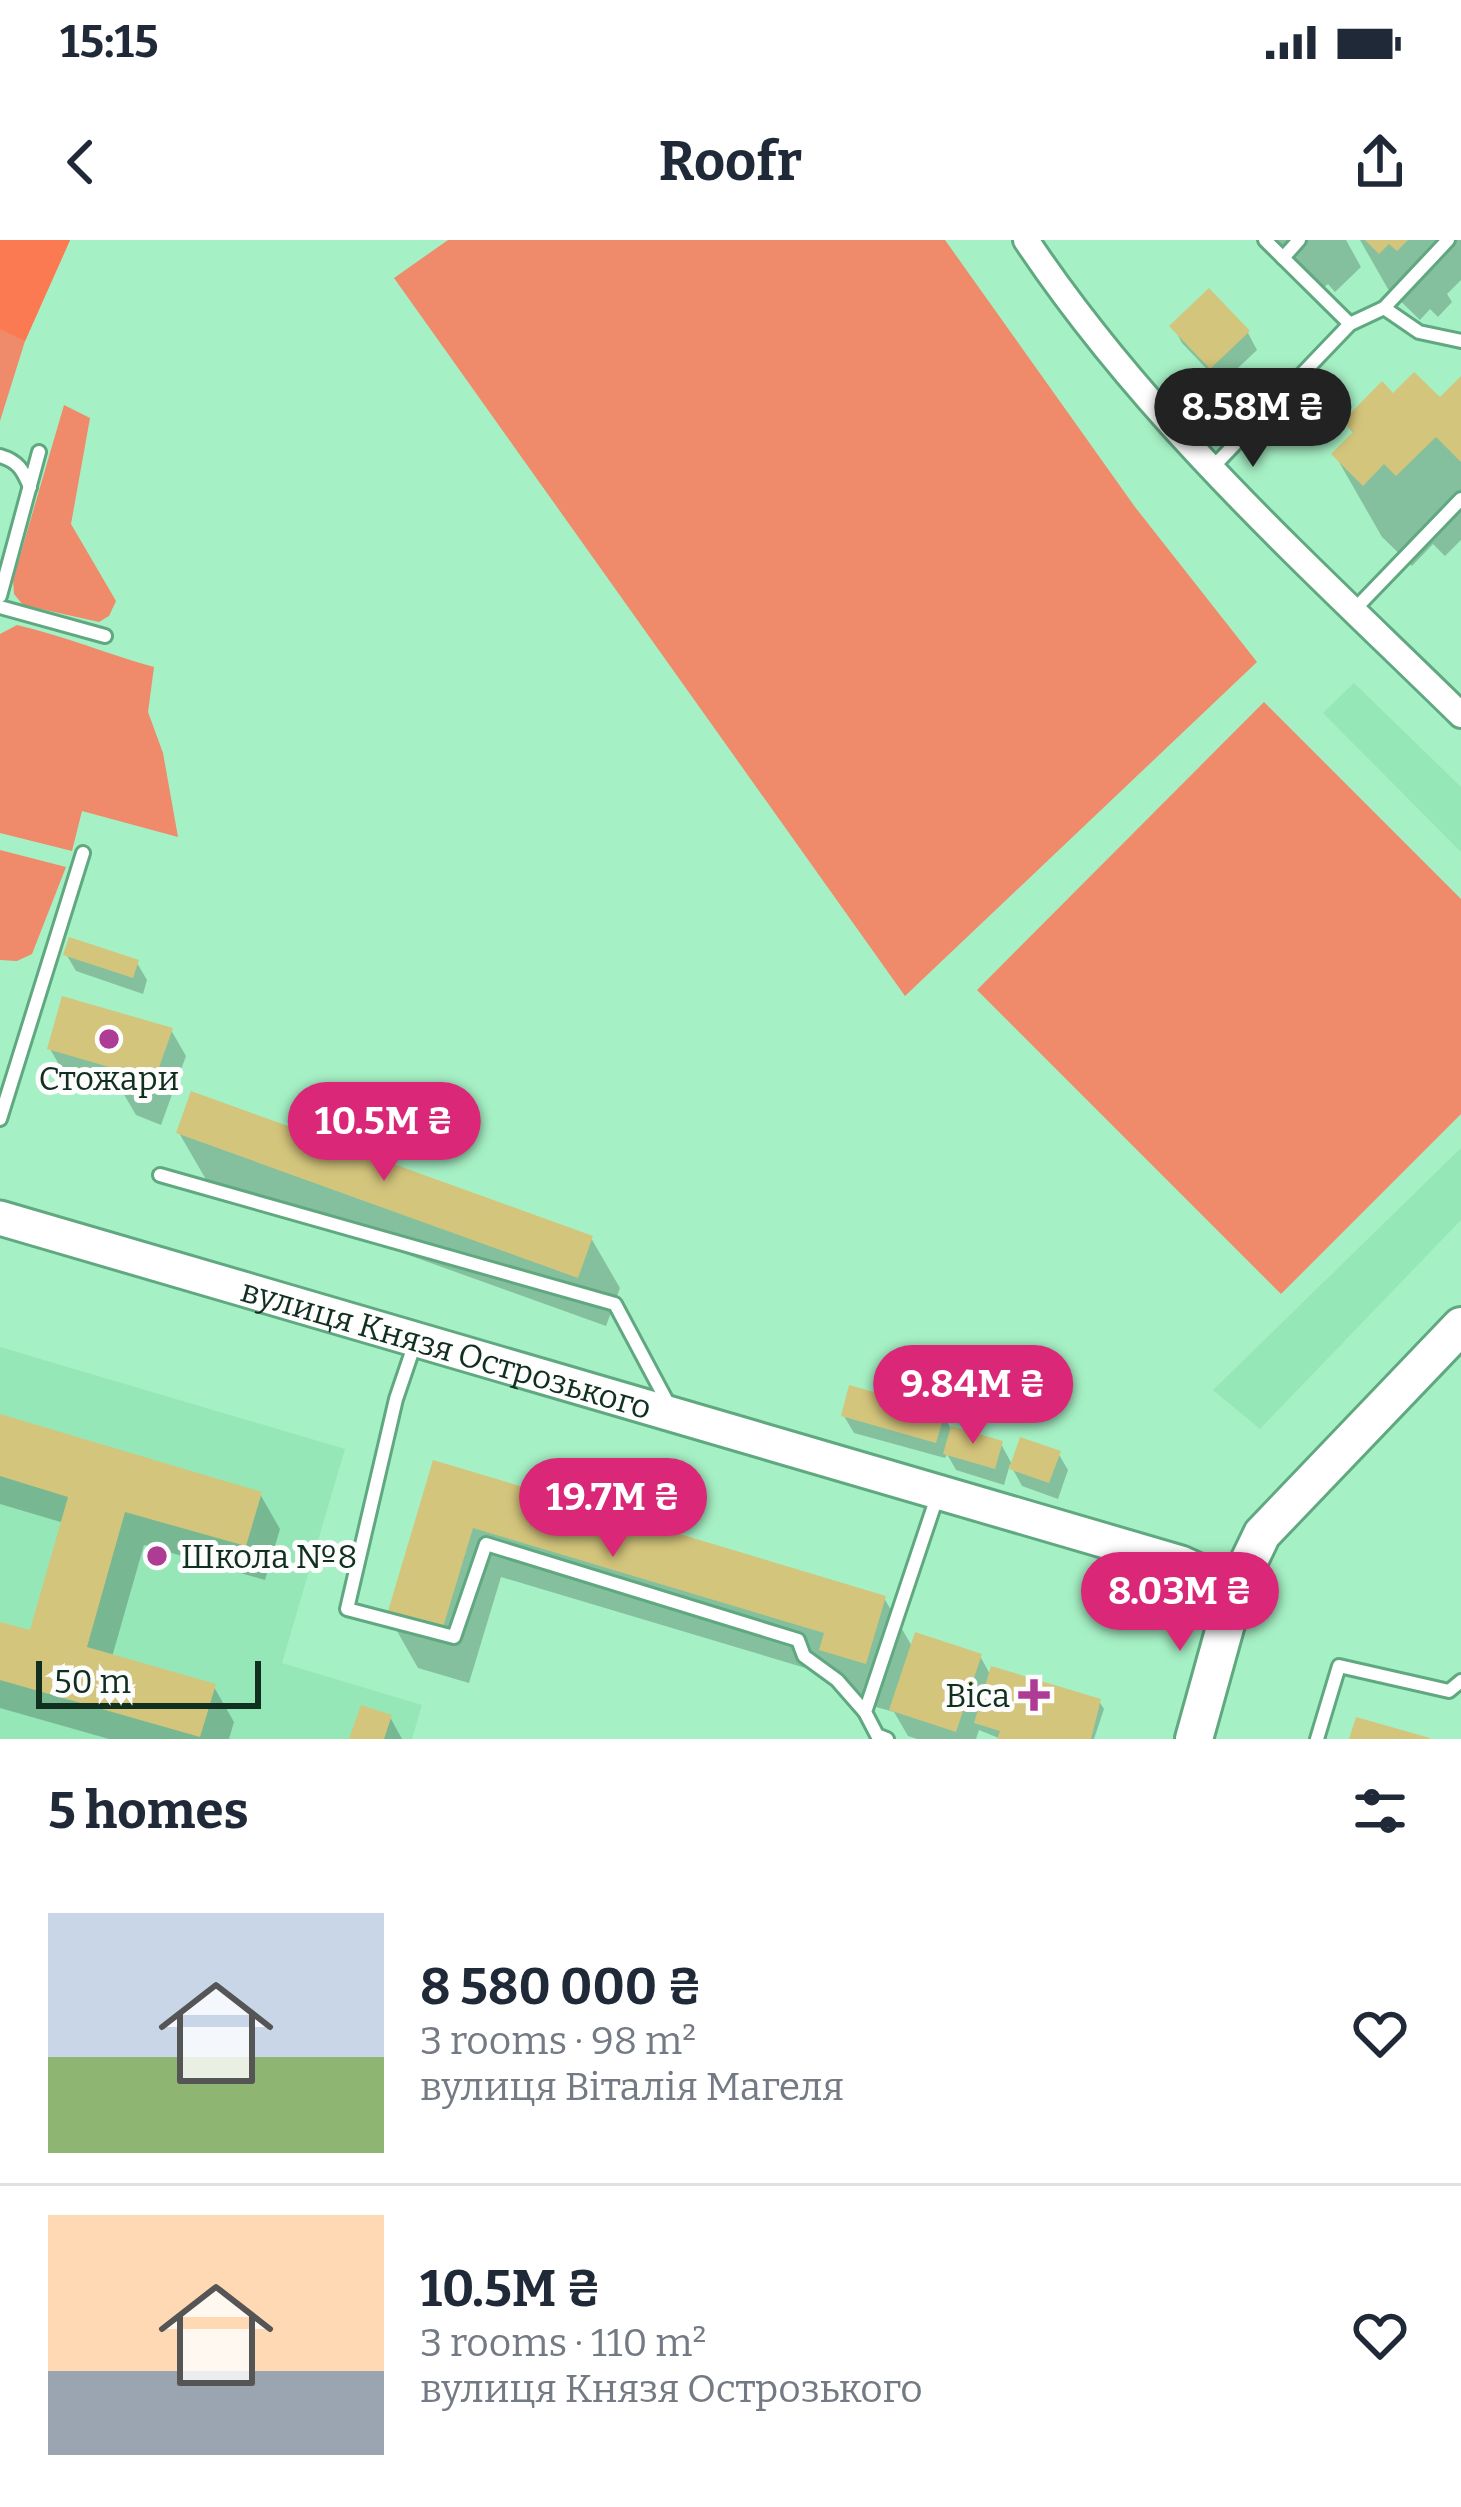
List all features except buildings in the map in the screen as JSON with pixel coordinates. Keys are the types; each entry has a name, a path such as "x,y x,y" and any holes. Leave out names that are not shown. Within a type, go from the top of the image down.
{"main road":[{"path":"1195,1739 1236,1588 1262,1534 1461,1326"}],"street":[{"path":"1026,240 1073,311 1210,470 1461,715"},
{"name":"вулиця Князя Острозького","path":"0,1218 1180,1563 1236,1588"}],"lane":[{"path":"1265,240 1350,324"},
{"path":"1283,258 1299,240"},
{"path":"1210,470 1350,324 1384,308 1448,240"},
{"path":"1384,308 1419,332 1461,340"},
{"path":"0,596 39,452"},
{"path":"0,457 24,470 30,488"},
{"path":"1354,610 1461,500"},
{"path":"0,607 105,636"},
{"path":"0,1119 82,853"},
{"path":"160,1175 615,1304 675,1415"},
{"path":"416,1339 396,1399 347,1609 454,1637 485,1544 798,1640 804,1656 837,1680 865,1712 877,1735 887,1739"},
{"path":"865,1712 938,1493"},
{"path":"1317,1739 1339,1666 1449,1691 1461,1681"}],"shaded area":[{"path":"0,240 70,240 25,341 0,421"},
{"path":"0,240 70,240 25,341 0,329"},
{"path":"448,240 945,240 1135,507 1257,662 905,996 394,278"},
{"path":"64,405 90,418 71,524 116,601 109,616 99,622 23,605 14,594 13,580"},
{"path":"17,625 154,667 148,712 163,753 178,837 82,811 72,851 0,833 0,634"},
{"path":"1354,683 1461,787 1461,852 1323,713"},
{"path":"1264,702 1461,899 1461,1114 1281,1294 977,990"},
{"path":"0,850 66,867 32,954 17,961 0,960"},
{"path":"1461,1148 1461,1220 1260,1429 1213,1390"},
{"name":"Школа №8","path":"0,1347 345,1449 282,1663 422,1705 412,1739 0,1739"}],"place":[{"name":"Стожари","path":"109,1039"},
{"name":"Школа №8","path":"157,1556"},
{"name":"Віса","path":"1034,1695"}]}
